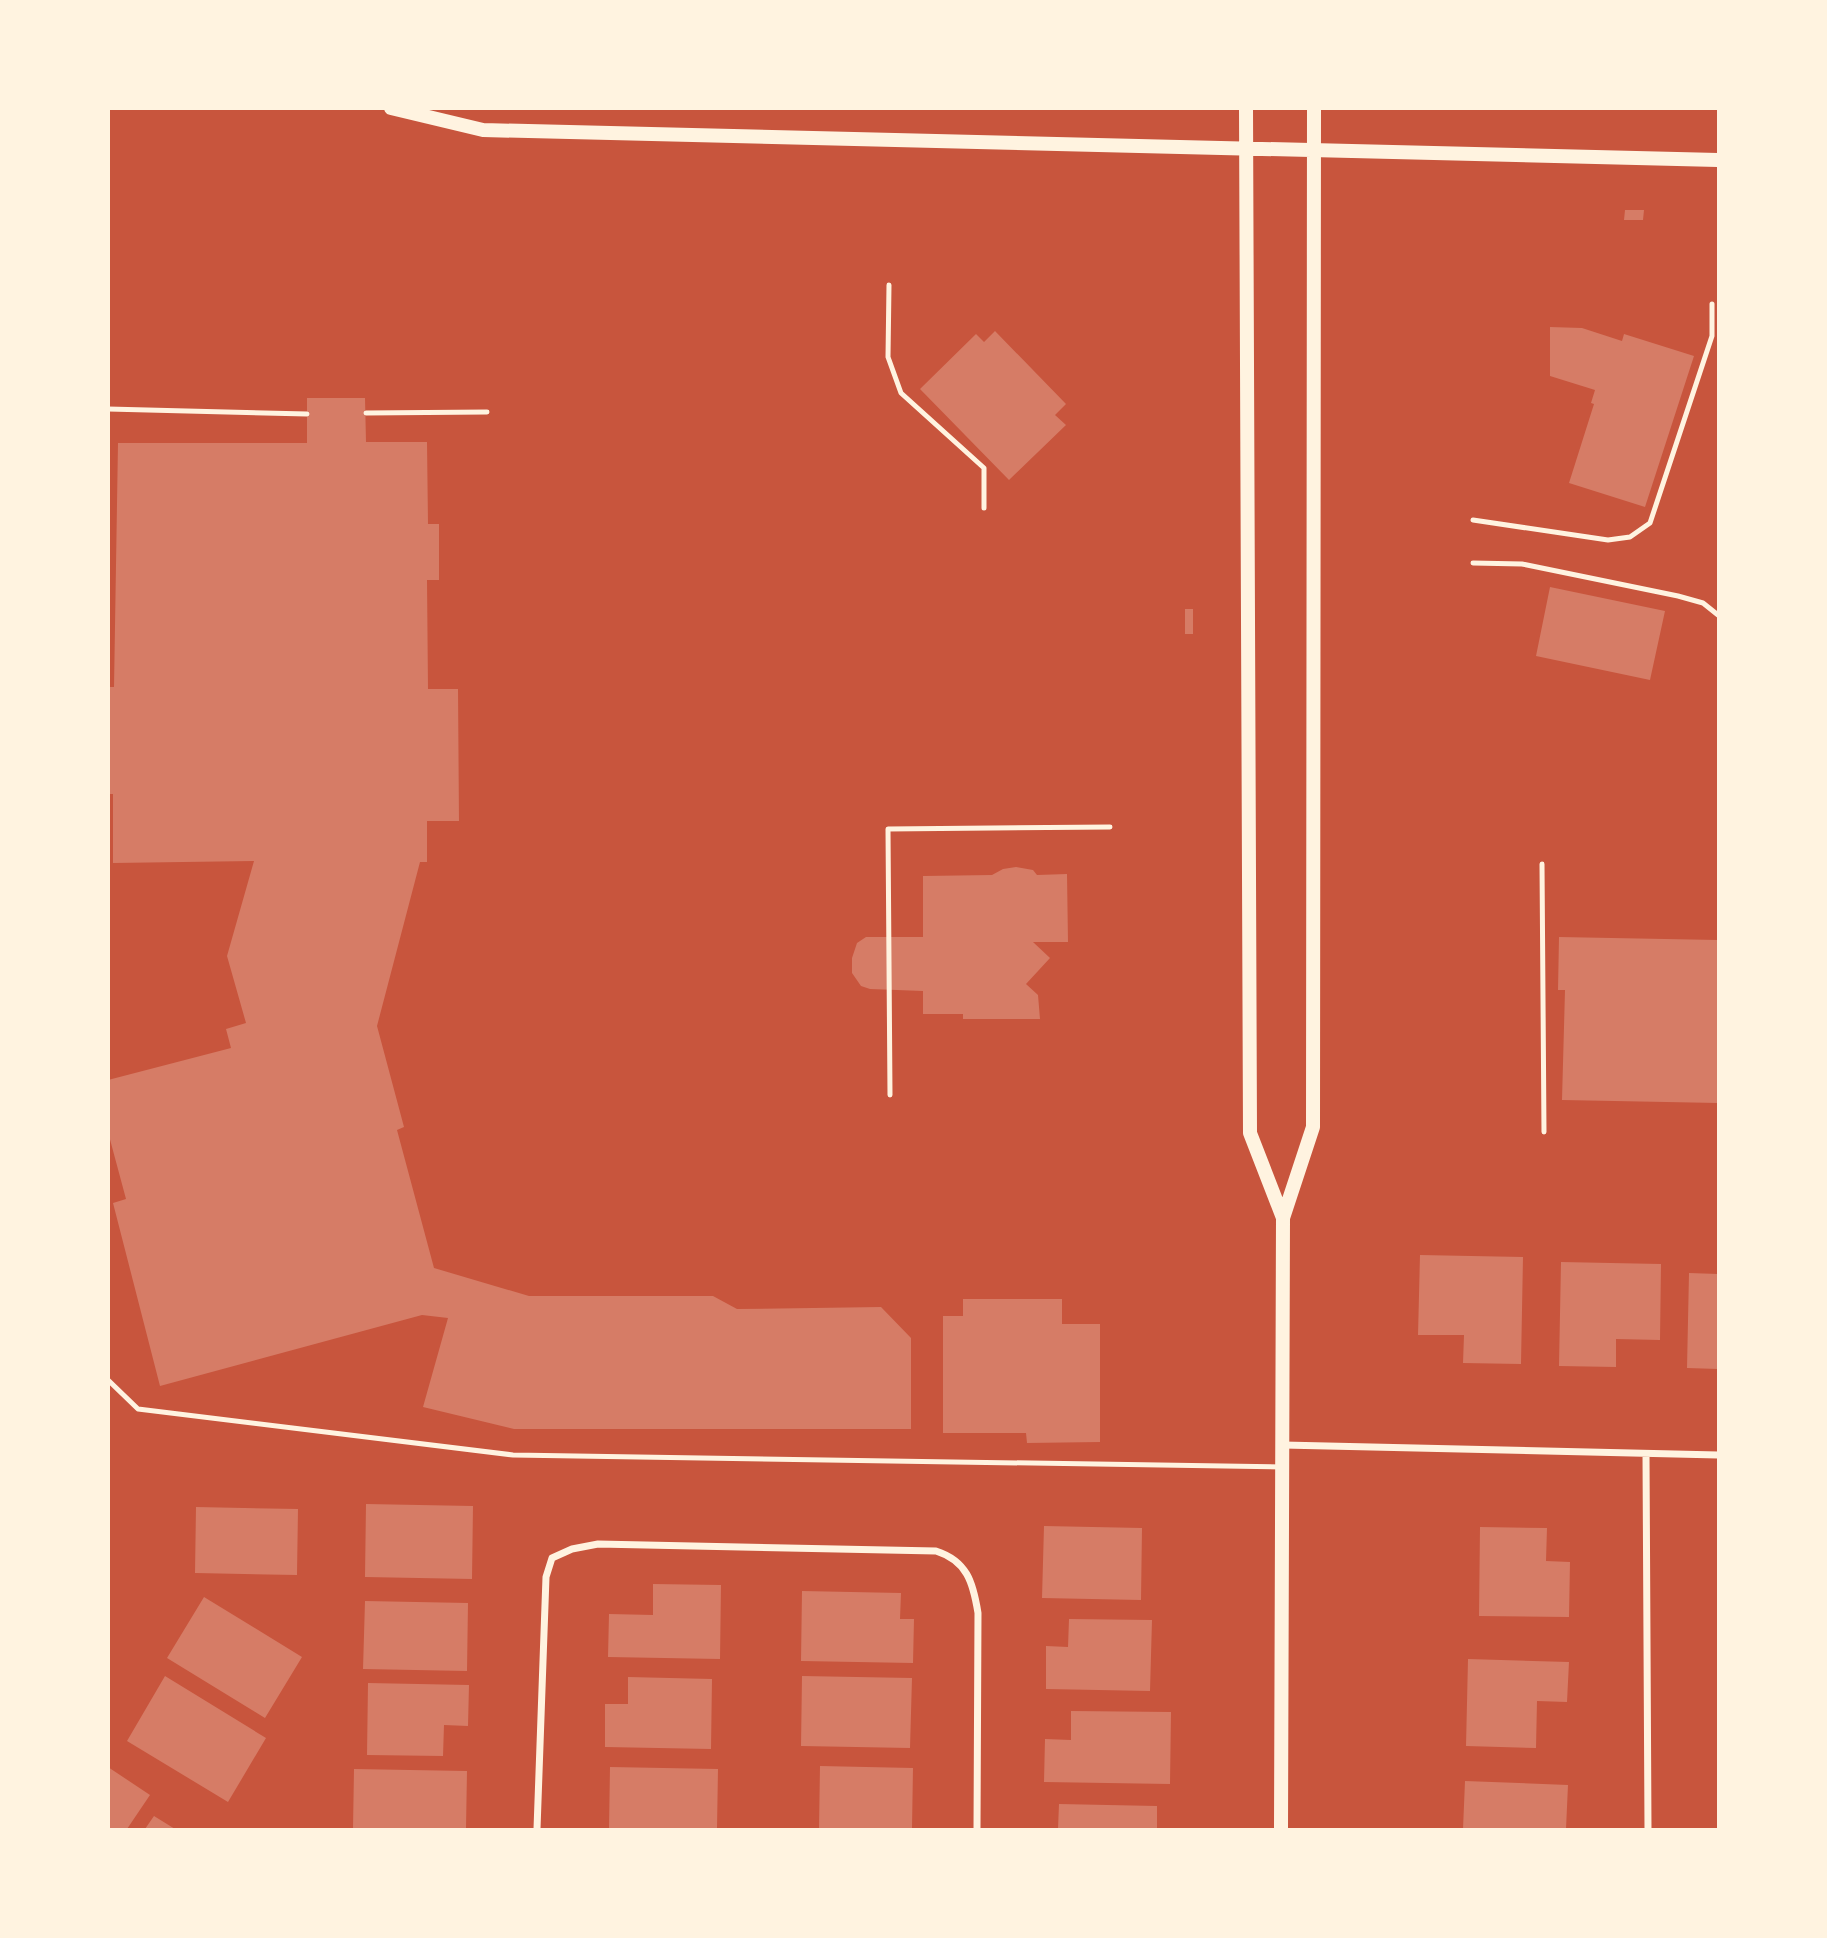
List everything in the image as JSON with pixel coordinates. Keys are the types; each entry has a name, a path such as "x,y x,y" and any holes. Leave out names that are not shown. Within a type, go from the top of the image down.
{"main road":[{"path":"391,108 483,130 1718,160"},
{"path":"1247,108 1250,1133 1283,1218"},
{"path":"1281,1829 1283,1218 1313,1128 1314,108"}],"street":[{"path":"1282,1445 1718,1455"},
{"path":"1646,1454 1648,1829"},
{"path":"537,1829 546,1577 552,1558 572,1549 598,1544 909,1550 943,1553 965,1567 974,1587 978,1613 976,1829"}],"lane":[{"path":"889,285 888,357 901,393 984,468 985,508"},
{"path":"1473,520 1608,540 1630,537 1650,523 1712,336 1712,304"},
{"path":"108,409 307,414"},
{"path":"366,413 487,412"},
{"path":"1473,563 1522,564 1678,596 1703,604 1718,615"},
{"path":"890,1095 888,829 1110,827"},
{"path":"1542,864 1544,1132"},
{"path":"108,1380 138,1409 513,1455 1282,1467"}],"building":[{"path":"1625,210 1644,210 1643,220 1624,220"},
{"path":"1550,327 1582,328 1622,341 1624,334 1694,356 1645,507 1569,483 1594,404 1591,403 1595,390 1550,376"},
{"path":"995,331 1066,404 1055,415 1066,425 1009,480 920,389 976,334 984,342"},
{"path":"307,398 365,398 366,442 427,442 428,524 439,524 439,580 427,580 428,689 458,689 459,821 427,821 427,862 420,862 377,1026 404,1127 397,1130 434,1268 529,1296 713,1296 737,1309 881,1307 911,1338 911,1429 514,1429 423,1407 448,1318 422,1315 160,1386 113,1203 126,1199 108,1132 108,1080 231,1048 226,1029 246,1023 227,956 254,861 113,863 113,794 108,794 108,687 114,687 118,443 307,443"},
{"path":"1550,587 1665,611 1650,680 1536,656"},
{"path":"1185,609 1193,609 1193,634 1185,634"},
{"path":"1016,867 1033,870 1037,875 1067,874 1068,942 1033,942 1050,958 1026,984 1038,995 1040,1019 963,1019 963,1014 923,1014 923,991 870,989 861,986 852,973 852,958 857,943 866,937 923,937 923,876 992,875 1003,869"},
{"path":"1559,937 1718,940 1718,1103 1562,1100 1565,990 1558,990"},
{"path":"1420,1255 1523,1257 1521,1364 1463,1363 1464,1335 1418,1335"},
{"path":"1561,1262 1661,1264 1660,1340 1616,1339 1616,1367 1559,1366"},
{"path":"1689,1273 1718,1274 1718,1369 1687,1368"},
{"path":"963,1299 1062,1299 1062,1324 1100,1324 1100,1442 1027,1443 1026,1433 943,1433 943,1316 963,1316"},
{"path":"366,1504 473,1506 472,1579 365,1577"},
{"path":"196,1507 298,1509 297,1575 195,1573"},
{"path":"1044,1526 1142,1528 1141,1600 1042,1598"},
{"path":"1480,1527 1547,1528 1546,1561 1570,1562 1569,1617 1479,1616"},
{"path":"653,1584 721,1585 720,1659 608,1657 609,1614 653,1615"},
{"path":"802,1591 901,1593 900,1619 914,1619 913,1663 801,1661"},
{"path":"204,1597 302,1657 265,1718 167,1658"},
{"path":"365,1601 468,1603 467,1671 363,1669"},
{"path":"1069,1619 1152,1620 1150,1691 1046,1689 1046,1646 1068,1647"},
{"path":"1468,1659 1569,1662 1567,1702 1537,1701 1536,1748 1466,1746"},
{"path":"165,1676 266,1738 228,1802 127,1741"},
{"path":"802,1676 912,1678 910,1748 801,1746"},
{"path":"628,1677 712,1679 711,1749 605,1747 605,1704 628,1704"},
{"path":"368,1683 469,1685 468,1726 444,1725 443,1756 367,1755"},
{"path":"1071,1711 1171,1712 1170,1784 1044,1782 1045,1739 1071,1740"},
{"path":"820,1766 913,1768 912,1829 819,1829"},
{"path":"108,1767 150,1795 127,1829 108,1829"},
{"path":"610,1767 718,1769 717,1829 609,1829"},
{"path":"354,1769 467,1771 466,1829 353,1829"},
{"path":"1465,1781 1568,1785 1566,1829 1463,1829"},
{"path":"1059,1804 1157,1806 1157,1829 1058,1829"},
{"path":"154,1816 175,1829 145,1829"}]}
